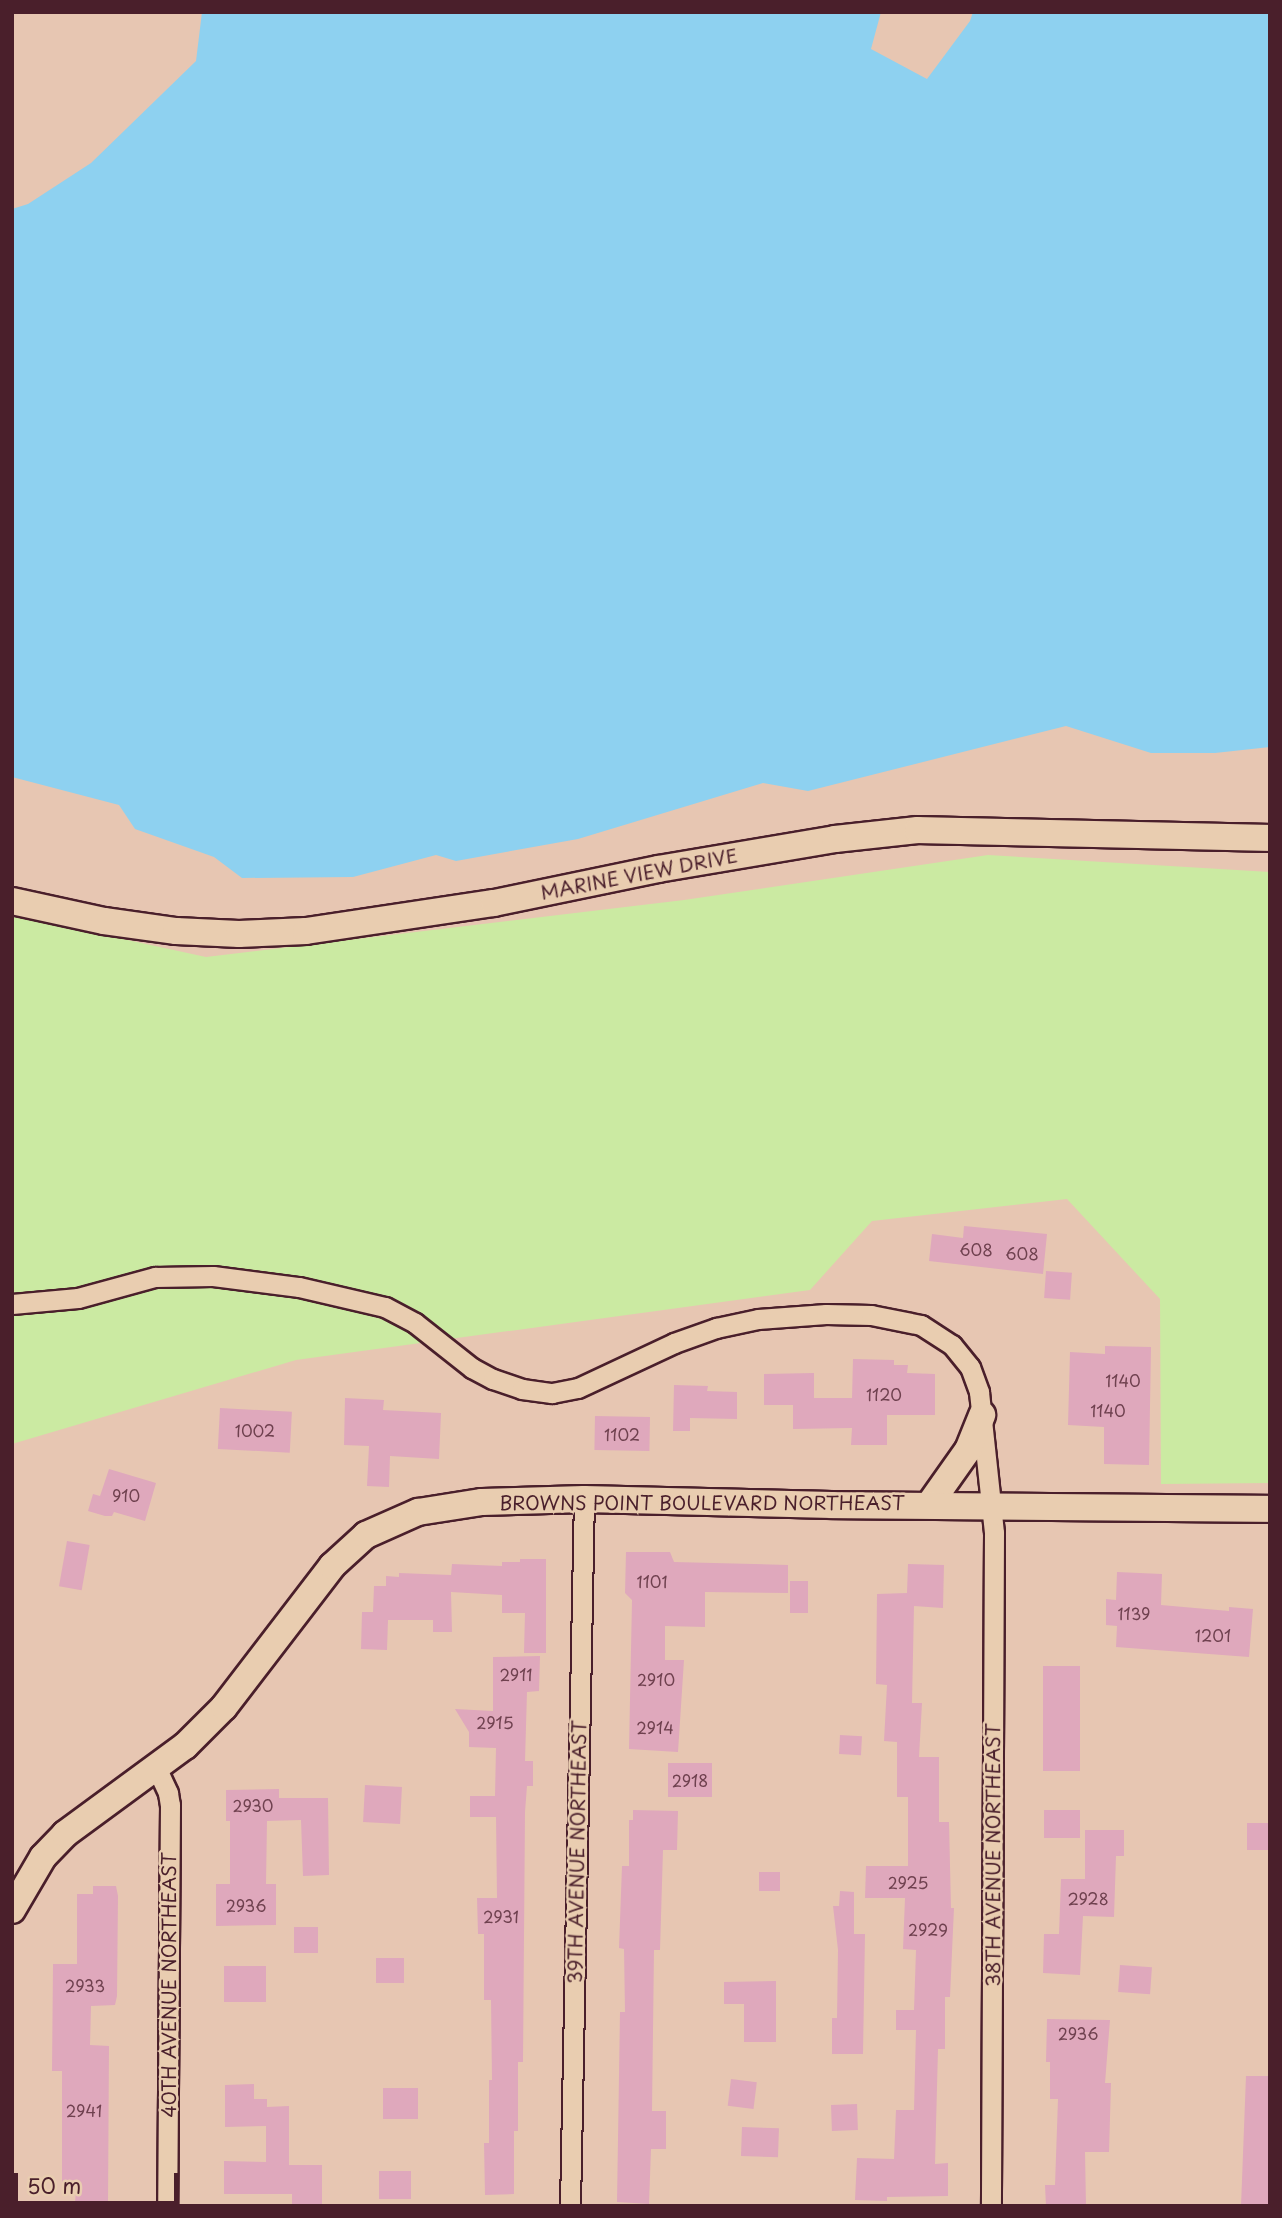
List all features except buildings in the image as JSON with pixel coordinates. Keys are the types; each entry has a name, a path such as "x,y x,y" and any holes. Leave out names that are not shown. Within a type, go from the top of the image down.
{"street":[{"name":"MARINE VIEW DRIVE","path":"12,901 104,921 176,931 239,934 292,932 371,923 466,907 658,869 835,839 918,830 1270,838"},
{"name":"38TH AVENUE NORTHEAST","path":"12,1304 78,1298 155,1278 213,1276 299,1287 385,1307 415,1323 472,1368 493,1379 522,1389 552,1393 578,1388 674,1343 716,1328 785,1316 871,1315 921,1325 952,1345 970,1367 979,1392 994,1544 992,2206"},
{"path":"929,1505 968,1450 982,1415"},
{"name":"BROWNS POINT BOULEVARD NORTHEAST","path":"12,1910 43,1857 65,1834 185,1746 224,1707 332,1566 366,1535 418,1512 445,1506 584,1499 1270,1509"},
{"name":"39TH AVENUE NORTHEAST","path":"570,2206 584,1499"},
{"name":"40TH AVENUE NORTHEAST","path":"156,1767 168,1793 170,1805 167,2206"}],"green space":[{"path":"988,855 1270,872 1270,1483 1161,1484 1160,1299 1067,1199 872,1221 810,1290 296,1360 12,1444 12,915 206,957 684,900"}],"water":[{"path":"202,12 881,12 871,49 927,79 970,21 973,12 1270,12 1270,747 1215,753 1151,753 1066,726 808,791 763,783 578,839 456,861 436,855 353,877 242,878 214,857 135,829 119,805 12,777 12,209 28,204 91,163 196,61"}]}
